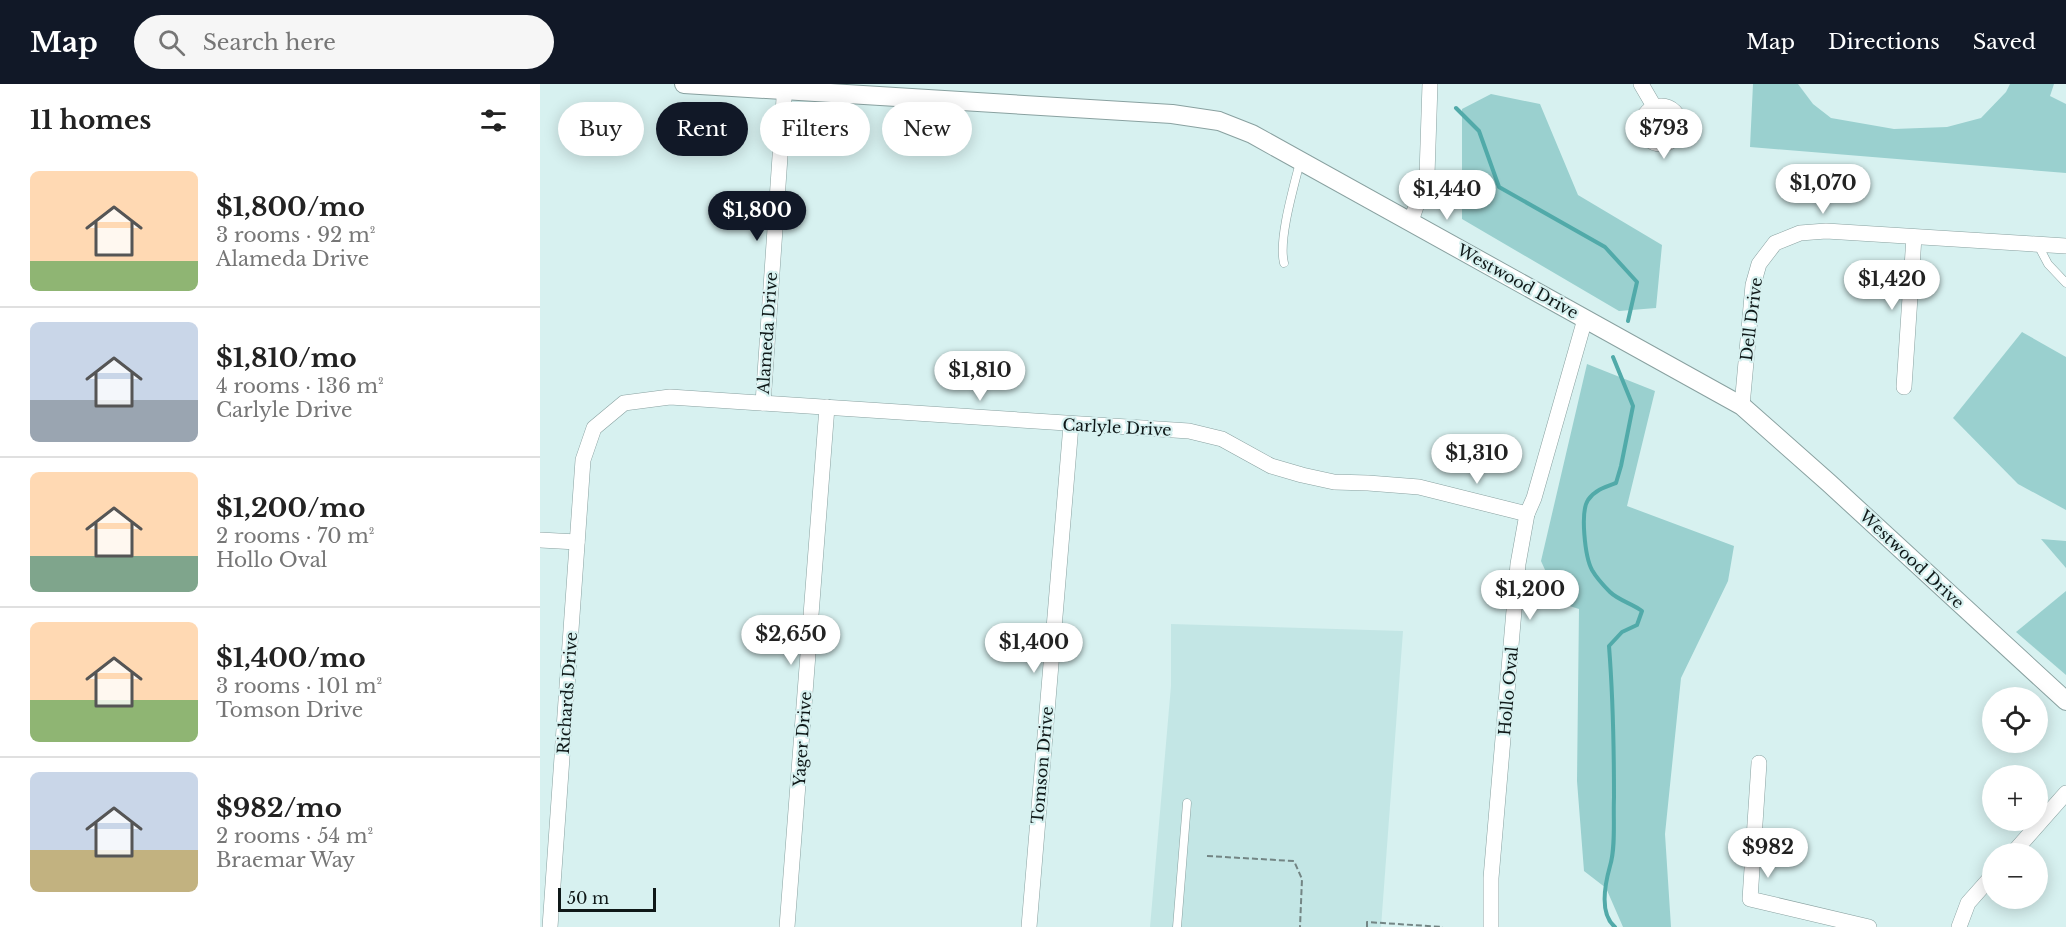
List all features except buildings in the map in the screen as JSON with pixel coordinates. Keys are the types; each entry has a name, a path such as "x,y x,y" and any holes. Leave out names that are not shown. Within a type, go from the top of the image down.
{"street":[{"name":"Westwood Drive","path":"684,84 785,88 1172,114 1219,121 1252,134 1742,406 2066,701"},
{"path":"1411,221 1427,175 1430,84"},
{"path":"1641,84 1655,108"},
{"name":"Alameda Drive","path":"763,403 785,88"},
{"name":"Dell Drive","path":"1742,406 1753,285 1758,264 1775,243 1800,233 1826,231 2066,246"},
{"path":"1904,387 1914,237"},
{"name":"Hollo Oval","path":"1491,927 1491,878 1516,587 1527,514 1534,498 1585,319"},
{"name":"Carlyle Drive","path":"583,460 594,428 624,403 670,397 1189,431 1222,439 1271,466 1302,475 1334,482 1419,487 1527,514"},
{"name":"Yager Drive","path":"787,927 827,408"},
{"name":"Tomson Drive","path":"1029,927 1071,424"},
{"name":"Richards Drive","path":"550,927 583,460"},
{"path":"540,540 577,542"},
{"path":"1760,763 1750,899 1869,927"},
{"path":"2022,843 2066,793"},
{"path":"1959,927 1968,903 1982,887"}],"lane":[{"path":"1284,263 1285,234 1301,161"},
{"path":"2038,245 2048,264 2066,283"},
{"path":"1177,927 1187,803"}],"path":[{"path":"1207,856 1294,861 1302,879 1300,927"},
{"path":"1367,927 1367,922 1443,927"}],"shaded area":[{"path":"1753,84 1798,84 1813,104 1831,118 1894,129 1947,127 1981,118 2006,92 2010,84 2054,84 2050,96 2066,104 2066,173 1750,147"},
{"path":"1491,94 1540,104 1578,195 1662,245 1656,308 1619,311 1462,219 1462,109"},
{"path":"2022,332 2066,357 2066,510 2018,484 1953,418"},
{"path":"1587,364 1655,391 1627,506 1734,546 1728,581 1681,678 1665,834 1671,927 1623,927 1606,888 1584,871 1577,781 1579,609 1560,603 1541,561"},
{"path":"2041,539 2066,541 2066,568"},
{"path":"2066,591 2066,675 2016,632"},
{"path":"1171,624 1403,631 1381,927 1150,927 1171,686"}],"waterway":[{"path":"1456,108 1479,131 1499,187 1605,247 1637,282 1628,321"},
{"path":"1613,357 1633,406 1616,483 1597,491 1588,500 1584,514 1584,535 1589,564 1594,573 1613,595 1642,611 1637,625 1622,632 1609,646 1613,722 1614,832 1612,858 1606,881 1605,907 1615,927"}]}
